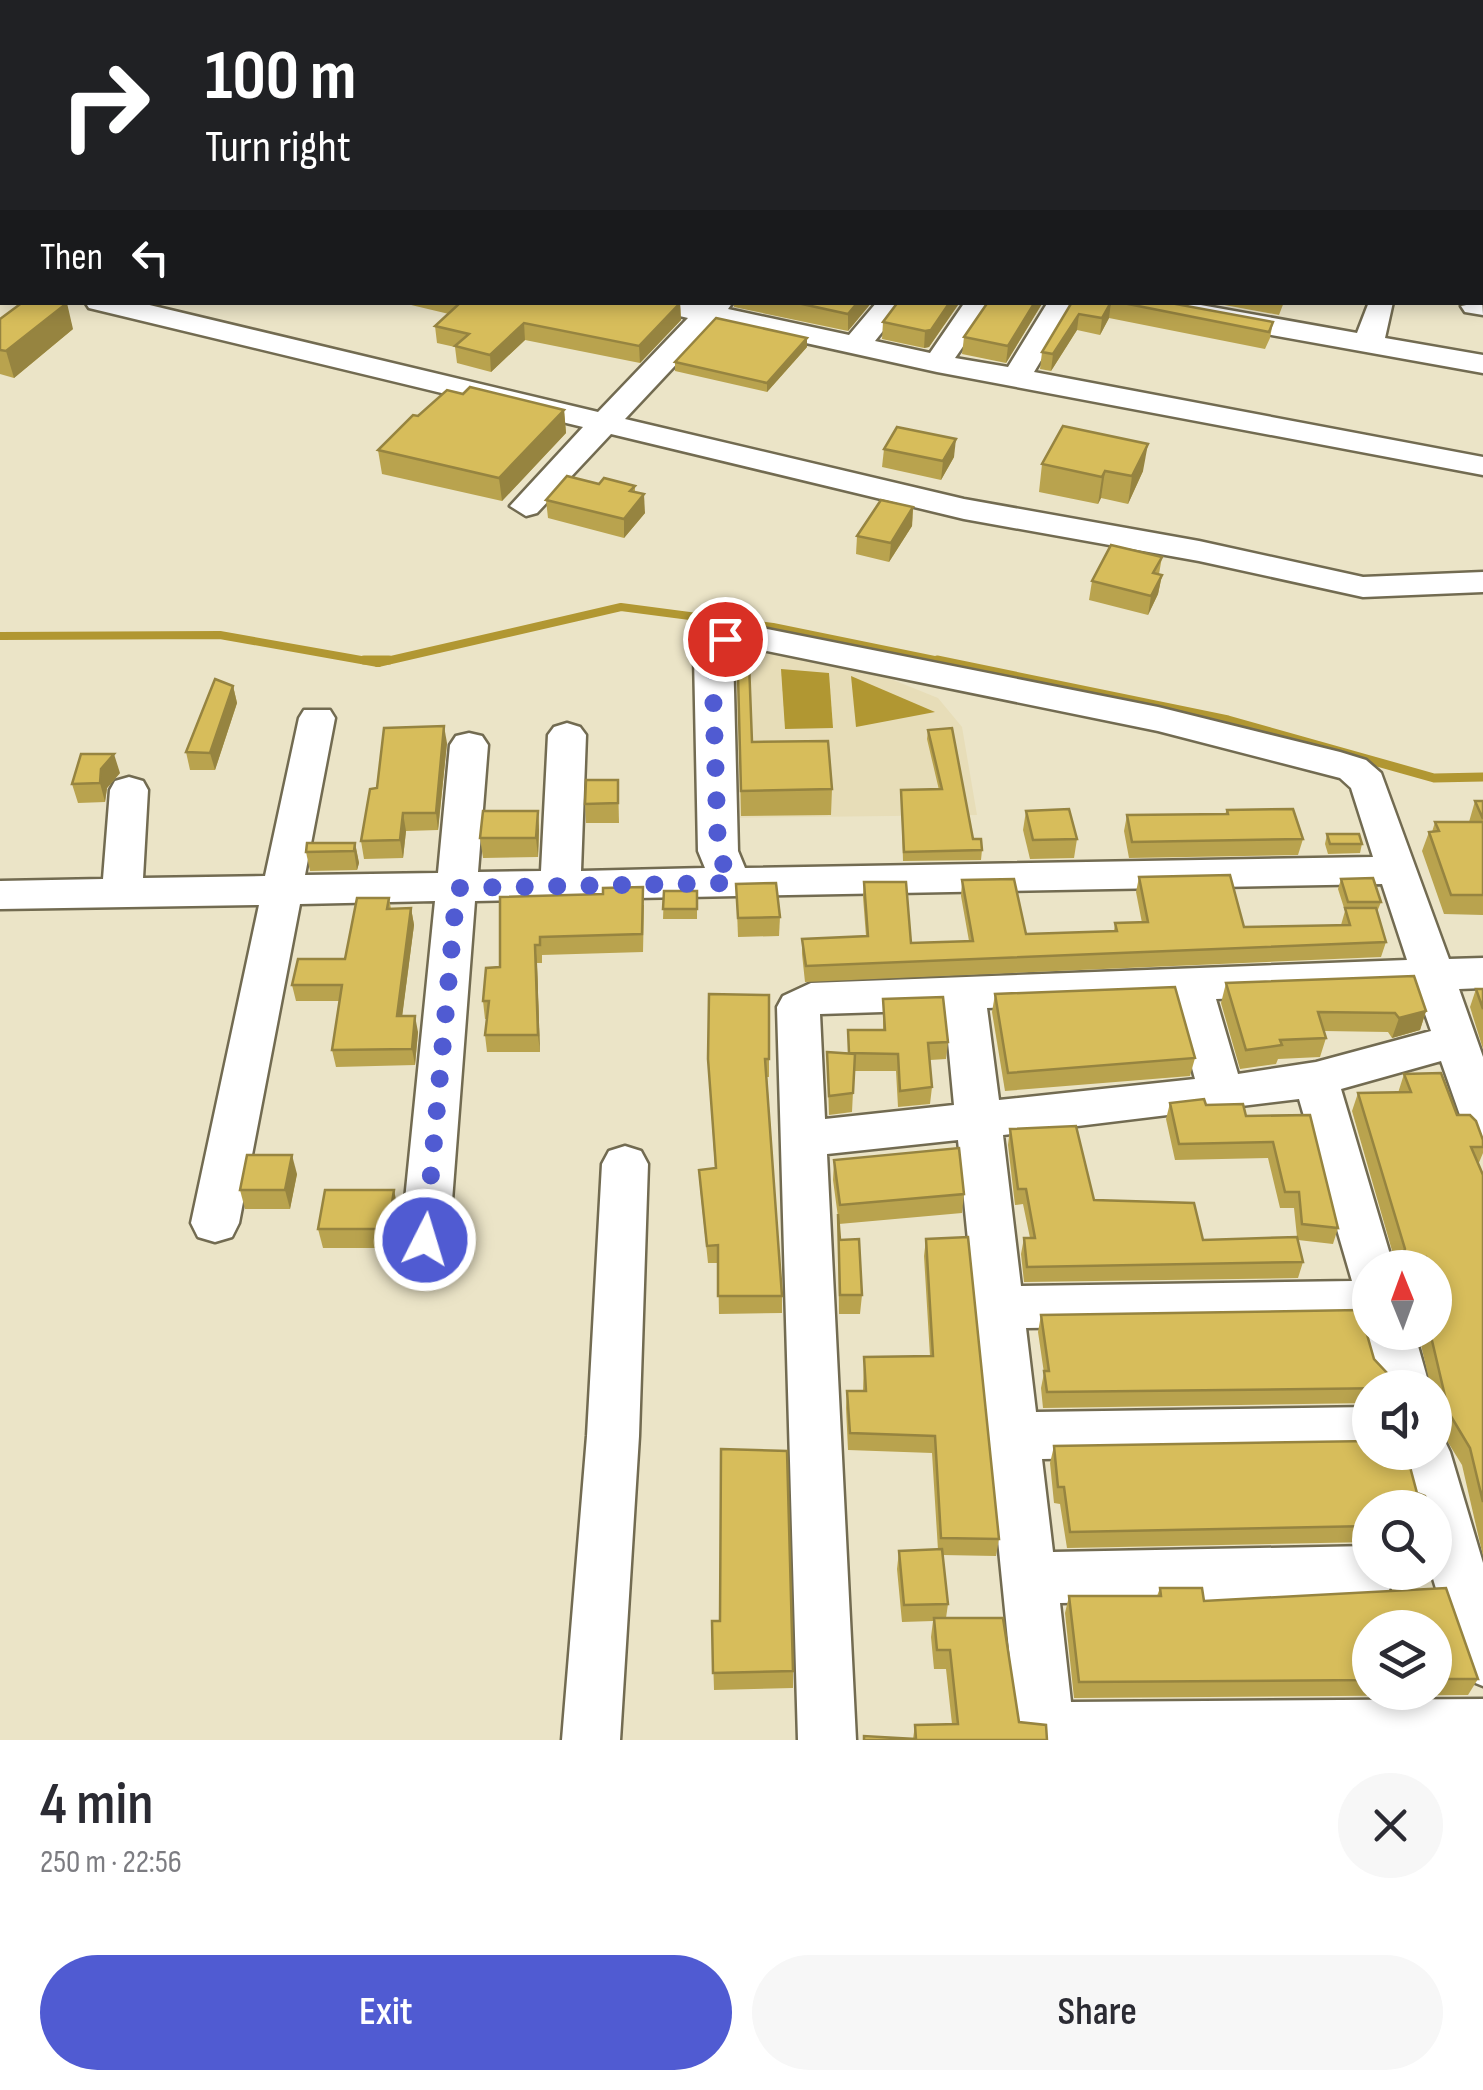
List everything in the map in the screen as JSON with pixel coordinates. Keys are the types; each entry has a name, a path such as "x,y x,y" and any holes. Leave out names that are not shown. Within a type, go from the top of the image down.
{"street":[{"path":"111,305 964,509 1180,547 1363,588 1483,582"},
{"path":"685,305 714,308 937,363 1483,466"},
{"path":"856,346 890,305"},
{"path":"937,363 978,305"},
{"path":"1016,378 1060,305"},
{"path":"1151,305 1483,364"},
{"path":"1368,344 1380,305"},
{"path":"526,506 714,308"},
{"path":"731,883 718,851 712,655 714,646 740,638 1158,719 1354,769 1368,782 1483,1122"},
{"path":"215,1223 279,890 317,718"},
{"path":"560,888 567,734"},
{"path":"425,1240 469,745"},
{"path":"122,892 129,790"},
{"path":"0,896 1400,870"},
{"path":"827,1740 798,1016 804,1002 964,991 1483,973"},
{"path":"1190,986 1222,1094"},
{"path":"964,991 1047,1736 1483,1728"},
{"path":"804,1138 976,1123 1222,1094 1316,1079 1455,1041"},
{"path":"1316,1079 1365,1250"},
{"path":"590,1740 613,1436 626,1164"},
{"path":"998,1307 1352,1302"},
{"path":"1012,1436 1352,1430"},
{"path":"1028,1578 1352,1572"},
{"path":"1452,1584 1483,1658"}],"shaded area":[{"path":"730,644 851,663 938,698 962,727 977,815 728,818"},
{"path":"781,669 829,673 833,728 785,729"},
{"path":"851,676 935,712 856,727"}],"building":[{"path":"19,305 64,305 6,351 0,350 0,319"},
{"path":"458,305 678,305 639,346 524,323 490,355 455,346 469,334 435,326"},
{"path":"807,305 856,305 848,314"},
{"path":"896,305 948,305 931,330 883,322"},
{"path":"986,305 1033,305 1008,346 964,337"},
{"path":"1070,305 1109,305 1102,318 1079,314 1053,354 1042,352"},
{"path":"1133,305 1181,305 1273,322 1269,332"},
{"path":"716,318 807,338 767,383 675,362"},
{"path":"470,387 564,410 499,478 378,450 413,415 418,416 447,390 463,394"},
{"path":"1063,426 1148,444 1132,476 1105,471 1102,477 1042,464"},
{"path":"897,427 956,439 943,461 884,449"},
{"path":"567,476 599,484 604,478 635,486 630,491 644,494 624,519 546,500"},
{"path":"881,500 913,507 891,543 857,536"},
{"path":"1111,545 1162,557 1153,573 1162,575 1151,596 1092,581"},
{"path":"748,636 752,742 828,741 832,789 741,791 737,637"},
{"path":"215,679 233,686 210,753 186,752"},
{"path":"444,726 436,813 403,813 400,840 361,841 370,789 377,788 384,728"},
{"path":"952,728 973,839 981,839 982,850 904,852 901,790 942,789 928,730"},
{"path":"81,754 114,754 101,769 100,783 72,784"},
{"path":"586,780 618,780 618,803 585,804"},
{"path":"1475,801 1483,801 1483,819"},
{"path":"1069,809 1077,839 1033,840 1026,811"},
{"path":"1293,809 1303,839 1132,842 1127,815 1228,814 1227,810"},
{"path":"483,811 538,811 536,838 480,838"},
{"path":"1435,822 1483,822 1483,895 1451,895 1429,832 1439,831"},
{"path":"1327,834 1359,834 1362,844 1330,844"},
{"path":"307,843 355,843 354,851 306,852"},
{"path":"1230,875 1244,927 1350,925 1345,908 1376,908 1386,942 806,966 802,939 868,936 864,882 906,882 911,943 973,941 962,880 1014,879 1026,934 1117,931 1115,923 1148,922 1139,877"},
{"path":"1373,878 1381,902 1348,902 1341,879"},
{"path":"776,883 780,917 738,918 736,884"},
{"path":"643,887 642,934 540,937 540,945 535,945 538,1035 485,1035 489,1001 483,1001 486,968 500,967 500,897 603,894 603,888"},
{"path":"664,891 697,891 697,909 663,909"},
{"path":"357,898 389,898 387,909 411,908 397,1016 415,1016 412,1049 332,1050 342,985 292,985 298,959 345,959"},
{"path":"1414,976 1426,1011 1399,1018 1395,1013 1318,1012 1326,1038 1280,1040 1282,1045 1246,1050 1226,983"},
{"path":"1175,987 1195,1058 1008,1073 995,994"},
{"path":"1476,989 1483,989 1483,1009"},
{"path":"709,994 769,995 769,1059 765,1059 782,1296 718,1296 718,1245 707,1246 699,1170 716,1168 708,1059"},
{"path":"943,997 948,1042 928,1043 932,1087 900,1091 898,1054 849,1053 848,1030 885,1030 883,999"},
{"path":"827,1052 855,1054 853,1093 829,1096"},
{"path":"1441,1073 1457,1115 1470,1115 1483,1140 1483,1147 1471,1147 1483,1175 1483,1502 1470,1448 1452,1418 1452,1370 1439,1370 1434,1350 1452,1350 1452,1250 1405,1250 1358,1093 1411,1092 1404,1074"},
{"path":"1204,1099 1206,1105 1243,1104 1246,1116 1310,1115 1338,1228 1302,1224 1299,1192 1285,1192 1273,1142 1179,1144 1170,1103"},
{"path":"1076,1126 1094,1200 1194,1203 1203,1240 1297,1237 1303,1262 1027,1267 1024,1238 1035,1238 1026,1189 1018,1189 1010,1129"},
{"path":"959,1148 964,1194 840,1205 834,1160"},
{"path":"247,1155 292,1155 285,1190 240,1190"},
{"path":"325,1190 394,1190 388,1229 318,1229"},
{"path":"838,1214 840,1240 859,1239 862,1295 840,1295"},
{"path":"968,1237 999,1539 941,1538 935,1436 850,1433 847,1391 866,1391 864,1357 933,1356 926,1239"},
{"path":"1352,1310 1352,1350 1371,1350 1384,1370 1352,1370 1352,1388 1047,1392 1044,1371 1049,1371 1041,1315"},
{"path":"1352,1441 1352,1470 1411,1470 1416,1490 1352,1490 1352,1526 1070,1532 1064,1487 1058,1487 1054,1446"},
{"path":"721,1449 787,1451 793,1671 713,1673 712,1621 720,1621"},
{"path":"942,1549 948,1604 904,1605 899,1551"},
{"path":"1160,1588 1202,1588 1204,1601 1447,1590 1478,1679 1452,1679 1452,1610 1352,1610 1352,1680 1079,1682 1069,1596 1161,1596"},
{"path":"934,1618 1003,1618 1019,1722 1046,1725 1047,1740 864,1740 864,1736 916,1739 915,1725 958,1724 950,1650 937,1650"}],"waterway":[{"path":"0,636 220,635 378,663 621,607 773,627 949,663"},
{"path":"364,660 389,660"},
{"path":"937,660 1228,720 1434,778 1483,777"}],"route":[{"path":"425,1240 457,888 731,883 718,851 712,655 714,646 725,639"}]}
